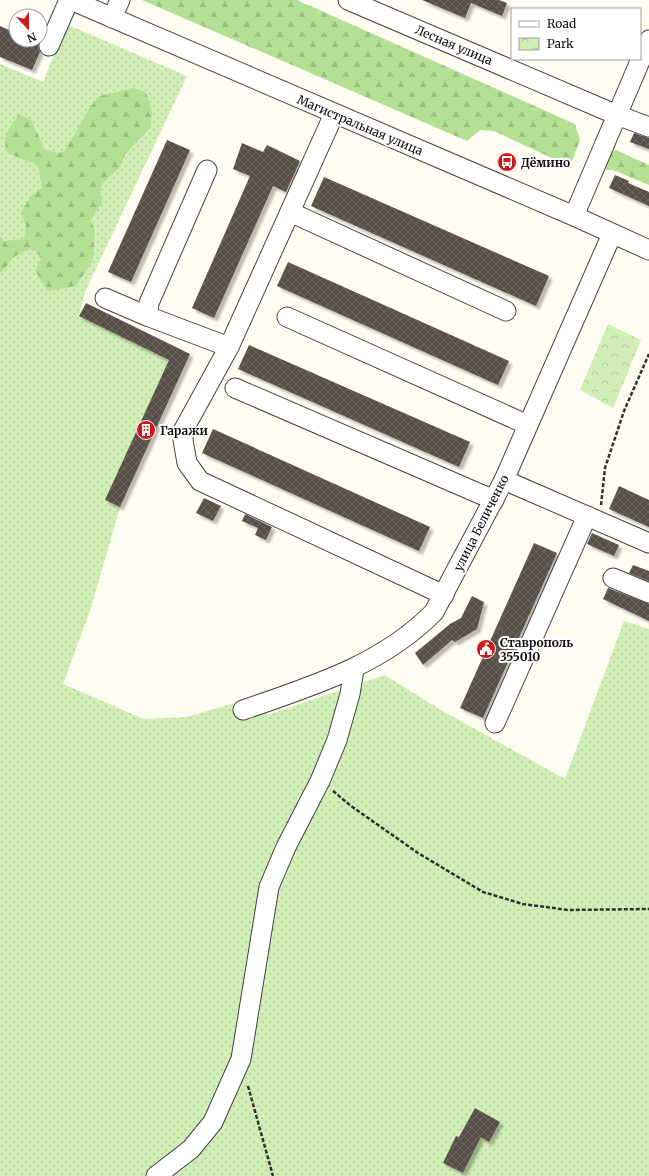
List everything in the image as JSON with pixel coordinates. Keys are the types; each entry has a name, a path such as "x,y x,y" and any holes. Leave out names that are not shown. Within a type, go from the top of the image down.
{"street":[{"name":"Магистральная улица","path":"70,0 334,114 576,211 612,234 649,250"},
{"path":"49,46 70,0"},
{"path":"112,18 120,0"},
{"name":"Лесная улица","path":"348,0 617,115 649,126"},
{"path":"641,59 649,40"},
{"path":"640,60 576,211 649,236"},
{"path":"334,114 229,347 184,429 183,440 187,463 200,481 444,595"},
{"path":"147,316 149,303 207,170"},
{"path":"290,212 506,311"},
{"name":"улица Беличенко","path":"243,710 304,689 354,669 392,647 421,626 434,612 504,480 612,234"},
{"path":"105,298 147,316 229,347"},
{"path":"287,316 528,425"},
{"path":"235,388 494,500"},
{"path":"504,480 649,543"},
{"path":"495,723 593,519"},
{"path":"613,578 649,594"},
{"path":"156,1176 191,1149 213,1122 241,1059 269,886 286,847 320,781 337,740 350,694 354,669"}],"path":[{"path":"593,519 605,468 624,411 649,354"},
{"path":"320,781 351,806 418,853 483,892 523,904 568,910 649,909"},
{"path":"241,1059 273,1176"}],"green space":[{"path":"142,0 297,0 575,124 580,140 572,161 560,162 494,131 480,130 467,141"},
{"path":"66,24 187,76 85,292 79,315 169,360 106,500 120,507 91,608 63,684 144,719 187,717 261,695 267,715 385,675 439,709 565,779 624,621 649,629 649,1176 0,1176 0,64 43,82"},
{"path":"133,88 146,92 152,112 151,127 125,154 120,167 103,183 100,190 102,203 91,221 95,229 93,260 76,286 48,291 35,271 41,259 37,252 30,249 15,256 0,274 0,236 4,241 24,239 26,225 21,212 31,196 42,188 39,169 35,164 7,153 5,142 7,132 16,118 19,114 31,120 45,150 58,153 65,151 90,107 100,96"},
{"path":"616,150 649,165 649,185 613,170 606,170 604,164 608,151"},
{"path":"608,324 641,340 613,408 580,390"}],"building":[{"path":"422,0 499,0 507,3 502,16 471,3 465,18"},
{"path":"0,26 8,30 8,48 38,48 40,52 32,70 0,57"},
{"path":"634,133 649,138 649,149 630,142"},
{"path":"167,140 190,150 131,282 108,272"},
{"path":"242,143 263,152 267,145 300,161 286,192 273,186 214,318 192,308 250,176 233,169"},
{"path":"615,175 629,181 628,183 649,192 649,206 609,188"},
{"path":"324,177 549,276 536,306 311,206"},
{"path":"288,262 509,361 498,385 277,286"},
{"name":"Гаражи","path":"86,303 190,354 120,507 105,500 169,360 79,316"},
{"path":"249,345 470,442 459,467 238,369"},
{"path":"213,429 430,527 419,551 202,453"},
{"path":"619,486 649,500 649,527 609,509"},
{"path":"204,498 221,506 213,521 196,513"},
{"path":"245,514 272,527 266,540 255,535 258,528 242,521"},
{"path":"592,533 619,545 614,556 587,544"},
{"path":"534,543 557,553 483,718 460,708"},
{"path":"633,565 649,571 649,581 629,573"},
{"path":"608,588 649,604 649,621 603,599"},
{"path":"472,596 484,602 477,629 455,642 452,640 423,665 415,653 450,624 461,618"},
{"path":"475,1108 500,1122 489,1142 481,1137 463,1173 443,1163 456,1136 459,1137"}],"place":[{"name":"Дёмино","path":"507,162"},
{"name":"Гаражи","path":"146,430"},
{"name":"Ставрополь 355010","path":"486,649"}]}
